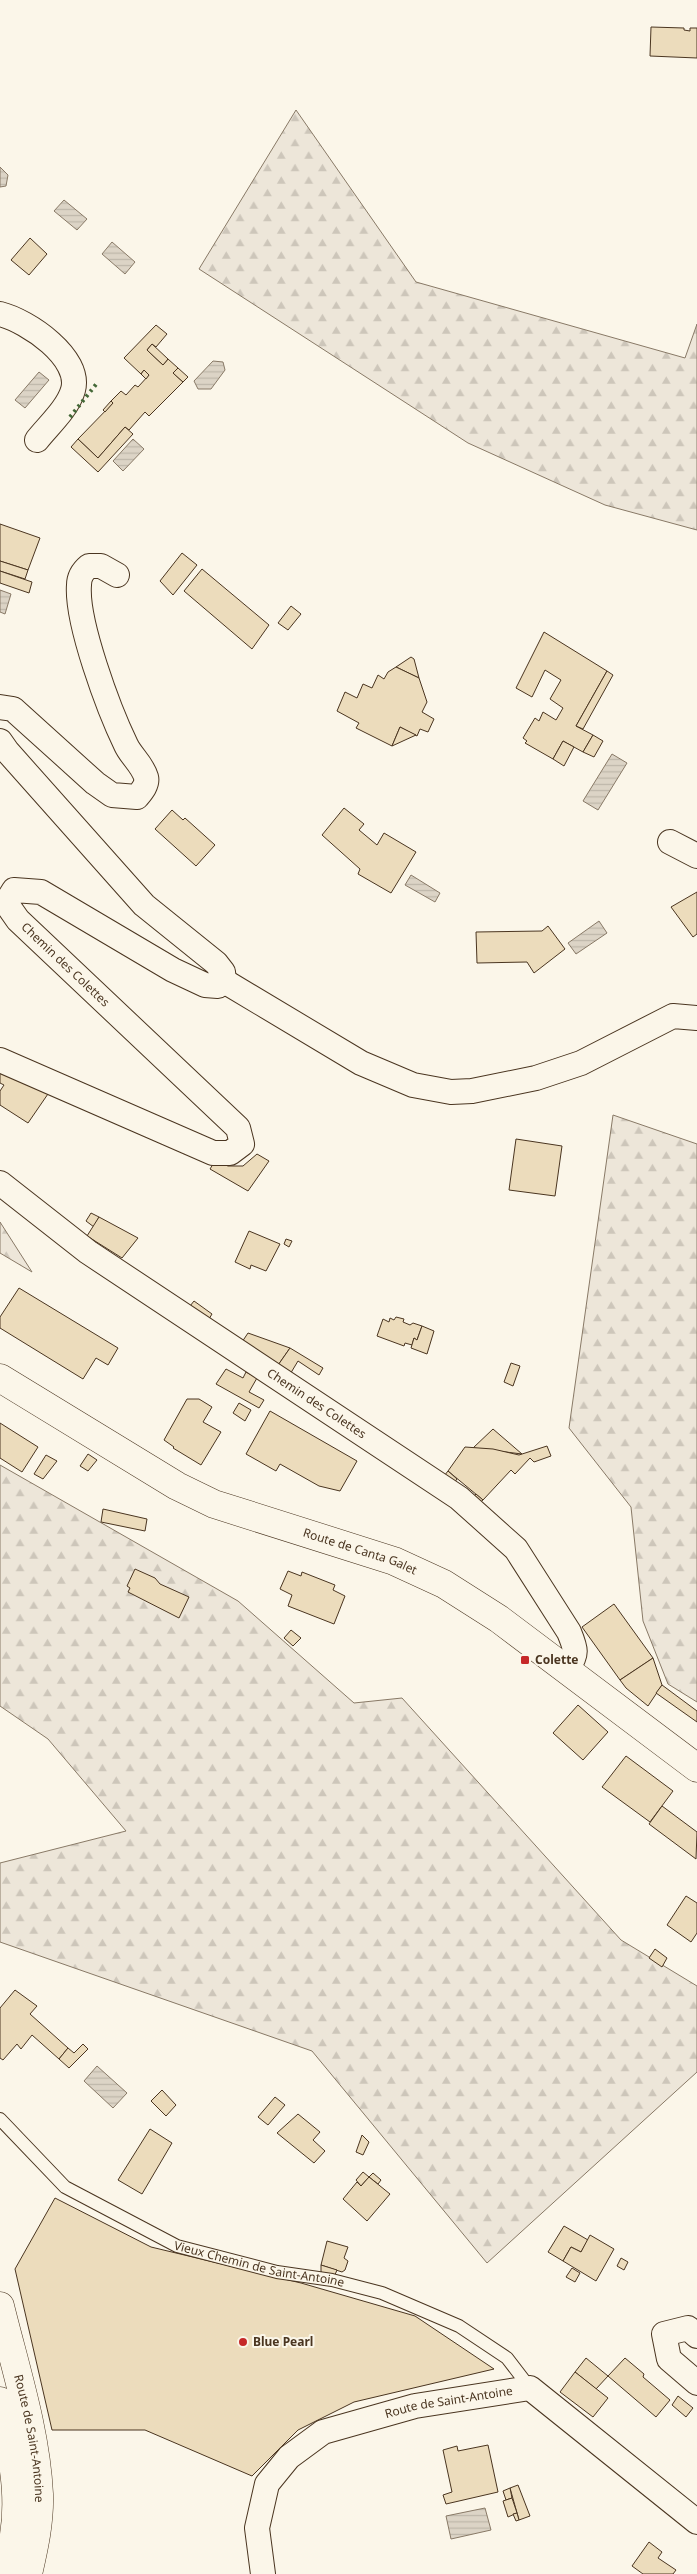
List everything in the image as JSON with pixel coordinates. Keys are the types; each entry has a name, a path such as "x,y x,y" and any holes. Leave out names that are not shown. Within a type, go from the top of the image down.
{"main road":[{"name":"Route de Canta Galet","path":"0,1378 176,1486 214,1504 394,1561 444,1584 499,1619 697,1768"},
{"name":"Route de Saint-Antoine","path":"0,2306 30,2433 39,2495 38,2521 28,2574"},
{"name":"Route de Saint-Antoine","path":"0,2401 9,2438 17,2493 17,2518 3,2574"}],"street":[{"path":"0,314 22,321 49,342 72,366 74,375 73,392 37,440"},
{"path":"0,707 13,709 95,783 112,795 137,797 144,789 146,779 141,766 127,747 114,719 98,674 80,607 79,584 82,571 89,566 101,566 117,575"},
{"path":"0,741 6,751 144,905 216,963 223,972 224,981 362,1063 413,1085 450,1092 472,1091 536,1078 581,1063 673,1016 697,1018"},
{"path":"670,842 697,856"},
{"name":"Chemin des Colettes","path":"0,1060 194,1147 213,1153 230,1153 242,1144 238,1128 18,920 6,903 14,890 40,892 205,985 218,986 224,981"},
{"name":"Chemin des Colettes","path":"0,1183 88,1252 459,1498 516,1549 569,1632 574,1646 574,1659 567,1669"},
{"path":"697,2336 688,2328 664,2334 669,2358 697,2383"},
{"name":"Route de Saint-Antoine","path":"263,2574 258,2528 267,2484 289,2457 323,2432 415,2406 530,2388 697,2522"}],"lane":[{"name":"Vieux Chemin de Saint-Antoine","path":"0,2119 65,2187 176,2246 277,2272 332,2280 382,2293 459,2326 507,2358 530,2388"}],"green space":[{"path":"296,110 416,282 685,358 697,324 697,530 605,505 468,443 199,269"},
{"path":"613,1115 697,1144 697,1702 668,1684 643,1621 631,1507 569,1428"},
{"path":"0,1222 32,1272 0,1253"},
{"path":"0,1465 238,1601 354,1703 402,1698 621,1940 697,1986 697,2072 487,2263 312,2051 0,1942 0,1863 126,1831 48,1739 0,1706"}],"shaded area":[{"path":"0,167 8,175 6,186 0,187"},
{"path":"64,200 87,219 77,230 54,211"},
{"path":"112,242 135,262 125,274 102,254"},
{"path":"213,361 223,362 225,370 211,389 198,389 194,381"},
{"path":"39,372 49,380 25,408 15,400"},
{"path":"133,439 144,449 123,471 113,461"},
{"path":"0,590 11,594 5,614 0,612"},
{"path":"612,754 627,763 598,810 583,801"},
{"path":"411,875 440,893 435,902 405,885"},
{"path":"599,921 607,933 576,954 568,943"},
{"path":"97,2066 127,2093 113,2108 84,2081"},
{"path":"485,2508 491,2530 451,2539 446,2516"}],"building":[{"path":"651,27 684,28 684,30 690,31 690,28 697,28 697,58 650,56"},
{"path":"30,238 47,254 29,275 11,260"},
{"path":"156,325 167,334 156,347 152,344 147,350 163,365 168,359 178,368 173,373 183,382 149,416 145,412 129,430 125,427 98,458 78,439 113,403 111,401 121,391 126,395 135,385 138,387 149,375 144,370 141,374 124,358"},
{"path":"152,344 168,359 163,365 147,350"},
{"path":"178,368 188,377 183,382 173,373"},
{"path":"144,370 149,375 146,379 141,374"},
{"path":"111,401 113,403 105,412 103,410"},
{"path":"125,427 133,434 98,472 71,447 78,439 98,458"},
{"path":"0,524 40,538 28,570 0,561"},
{"path":"182,553 197,565 173,595 160,581"},
{"path":"0,561 28,570 25,579 0,571"},
{"path":"202,569 269,625 252,649 184,591"},
{"path":"0,571 32,582 29,593 0,583"},
{"path":"291,606 301,614 288,630 278,623"},
{"path":"544,632 607,671 576,726 593,735 583,752 563,741 553,759 525,743 527,741 523,738 535,718 539,721 543,712 556,720 563,708 550,699 561,680 545,670 532,697 516,688"},
{"path":"411,657 414,659 419,678 396,667"},
{"path":"396,667 419,678 427,702 422,712 434,719 428,732 420,729 417,736 400,727 392,746 356,728 359,723 337,711 345,692 357,698 363,684 372,688 378,675 384,679 388,672"},
{"path":"607,671 613,675 583,729 576,726"},
{"path":"400,727 416,735 392,746"},
{"path":"593,735 603,741 594,757 583,752"},
{"path":"563,741 574,747 564,766 553,759"},
{"path":"344,808 364,824 359,830 377,845 384,833 416,852 391,893 358,874 360,869 322,835"},
{"path":"172,810 183,820 185,818 215,845 196,866 155,829"},
{"path":"697,892 697,934 693,937 671,907"},
{"path":"548,926 565,949 534,973 527,962 477,963 476,932 542,931"},
{"path":"0,1063 50,1091 28,1123 0,1105 0,1091 4,1085 0,1083"},
{"path":"516,1139 562,1146 555,1196 509,1190"},
{"path":"257,1154 269,1161 248,1191 210,1169 215,1161 228,1166 243,1166"},
{"path":"91,1213 99,1217 94,1227 86,1221"},
{"path":"99,1217 138,1238 122,1258 87,1236"},
{"path":"249,1231 280,1244 266,1271 251,1265 250,1269 235,1262"},
{"path":"286,1239 292,1241 289,1247 284,1244"},
{"path":"19,1288 118,1348 108,1365 96,1358 83,1379 0,1328 0,1317"},
{"path":"194,1301 212,1314 206,1324 186,1311"},
{"path":"396,1317 404,1319 403,1322 410,1325 413,1323 422,1326 417,1340 414,1338 412,1345 405,1343 404,1346 377,1336 383,1319 389,1322 390,1318 394,1320"},
{"path":"422,1326 434,1331 427,1354 411,1348 414,1338 417,1340"},
{"path":"248,1333 290,1348 276,1368 240,1345"},
{"path":"290,1348 323,1368 319,1375 298,1361 289,1376 276,1368"},
{"path":"511,1363 520,1366 513,1386 504,1382"},
{"path":"226,1369 243,1378 246,1372 257,1378 249,1392 264,1400 259,1408 216,1384"},
{"path":"187,1399 199,1399 212,1407 203,1422 221,1432 201,1465 173,1448 164,1440"},
{"path":"239,1403 251,1410 245,1421 233,1413"},
{"path":"270,1411 357,1461 340,1491 319,1486 280,1464 276,1471 246,1454"},
{"path":"0,1423 38,1447 22,1472 0,1458"},
{"path":"493,1429 522,1454 473,1448"},
{"path":"547,1446 551,1456 534,1462 530,1458 515,1474 511,1470 483,1500 448,1471 465,1447 493,1449 519,1455"},
{"path":"88,1454 97,1460 88,1471 80,1466"},
{"path":"46,1455 57,1461 43,1479 34,1474"},
{"path":"448,1471 457,1479 454,1483 444,1476"},
{"path":"476,1494 483,1500 478,1504 472,1498"},
{"path":"103,1509 147,1519 145,1531 101,1522"},
{"path":"135,1569 155,1578 160,1584 189,1597 179,1618 128,1592 130,1588 127,1586"},
{"path":"288,1571 301,1576 302,1572 335,1585 333,1590 345,1596 334,1624 288,1606 292,1595 280,1589"},
{"path":"614,1604 653,1658 620,1680 582,1627"},
{"path":"291,1630 301,1638 293,1646 284,1638"},
{"path":"653,1658 662,1685 648,1706 626,1688 620,1680"},
{"path":"662,1685 697,1711 697,1722 656,1693"},
{"path":"578,1705 608,1732 583,1760 553,1733"},
{"path":"626,1756 673,1791 650,1822 602,1787"},
{"path":"662,1806 697,1832 696,1859 649,1824"},
{"path":"686,1896 697,1903 697,1933 691,1942 667,1925"},
{"path":"655,1949 667,1958 662,1967 649,1958"},
{"path":"15,1990 37,2006 30,2014 68,2048 59,2059 32,2035 21,2049 17,2044 3,2060 0,2058 0,2008"},
{"path":"83,2044 88,2049 69,2068 59,2059 68,2048 74,2053"},
{"path":"162,2090 176,2105 166,2116 151,2101"},
{"path":"275,2097 285,2105 268,2125 258,2117"},
{"path":"298,2114 320,2132 313,2140 325,2151 314,2163 277,2133"},
{"path":"150,2129 172,2143 142,2194 118,2180"},
{"path":"362,2135 369,2142 363,2155 356,2152"},
{"path":"363,2172 369,2177 361,2186 356,2180"},
{"path":"373,2173 381,2180 378,2184 369,2177"},
{"path":"369,2177 390,2194 367,2221 343,2199 357,2182 361,2186"},
{"name":"Blue Pearl","path":"55,2198 151,2247 301,2283 415,2316 494,2369 354,2402 298,2430 252,2476 145,2430 52,2430 15,2269"},
{"path":"564,2226 588,2240 581,2252 571,2247 563,2261 548,2252"},
{"path":"590,2235 614,2249 596,2281 563,2261 571,2247 581,2252"},
{"path":"327,2241 348,2247 344,2258 348,2261 345,2270 342,2272 321,2265"},
{"path":"621,2258 628,2262 624,2270 617,2266"},
{"path":"321,2265 337,2270 334,2277 321,2272"},
{"path":"572,2268 580,2273 575,2282 566,2277"},
{"path":"586,2358 608,2376 596,2389 575,2372"},
{"path":"625,2358 644,2374 643,2377 670,2400 656,2417 608,2376"},
{"path":"575,2372 608,2398 593,2417 560,2392"},
{"path":"678,2396 693,2408 686,2417 672,2405"},
{"path":"488,2445 498,2492 446,2504 443,2495 452,2492 443,2450 457,2446 458,2451"},
{"path":"518,2485 530,2516 519,2520 510,2488"},
{"path":"510,2488 512,2498 506,2500 503,2491"},
{"path":"512,2498 517,2513 508,2517 503,2501"},
{"path":"517,2513 519,2520 516,2521 513,2514"},
{"path":"649,2542 662,2552 658,2558 676,2570 673,2574 643,2574 632,2566"}],"hedge":[{"path":"70,417 98,382"}],"place":[{"name":"Colette","path":"525,1660"},
{"name":"Blue Pearl","path":"243,2342"}]}
